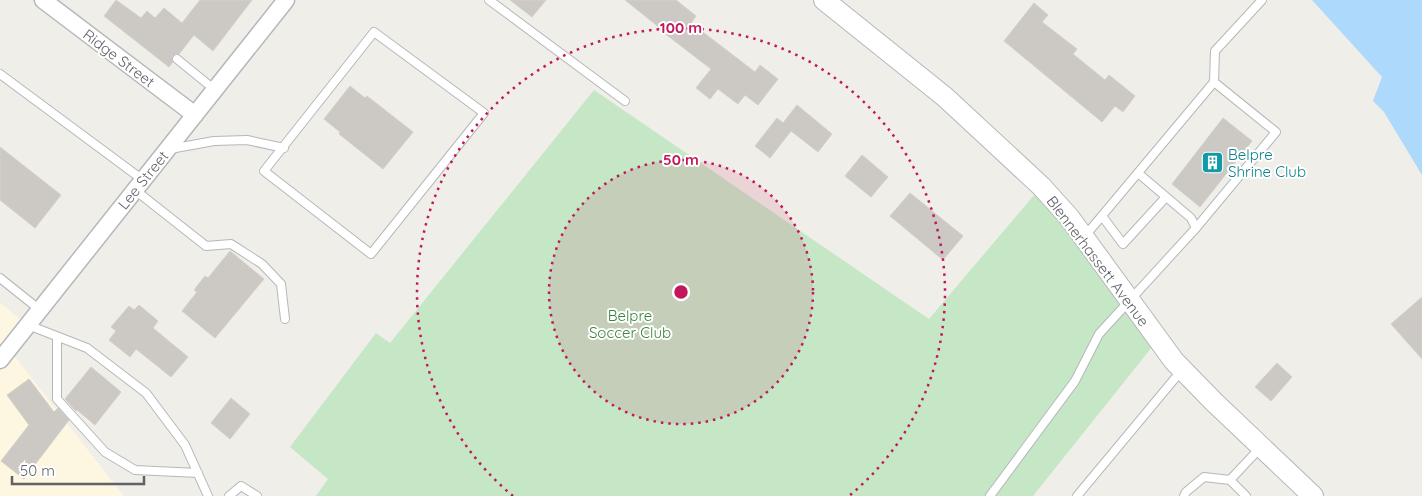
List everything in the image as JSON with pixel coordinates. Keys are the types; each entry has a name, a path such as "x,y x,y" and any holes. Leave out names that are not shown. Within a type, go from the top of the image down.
{"street":[{"name":"Ridge Street","path":"43,0 195,115"},
{"name":"Lee Street","path":"0,360 286,0"},
{"name":"Blennerhassett Avenue","path":"824,0 945,97 1041,186 1069,217 1129,302 1182,370 1313,496"}],"lane":[{"path":"489,0 625,100"},
{"path":"1084,238 1214,82 1214,50 1262,0"},
{"path":"374,32 484,113 370,254 264,172 284,148 374,32"},
{"path":"177,59 215,90"},
{"path":"0,74 139,185 206,246 231,244 262,264 281,284 285,319"},
{"path":"990,496 1075,381 1099,334 1196,228 1276,132 1214,82"},
{"path":"168,149 214,141 248,140 284,148"},
{"path":"1138,173 1192,218 1196,228"},
{"path":"1102,216 1123,244 1166,197"},
{"path":"0,278 40,310"},
{"path":"28,325 87,348 146,393 185,445 208,496"},
{"path":"57,337 57,399 105,452 135,470 198,473"},
{"path":"1077,496 1182,370"},
{"path":"1230,480 1261,447"},
{"path":"1184,496 1186,492 1204,477 1230,480 1246,496"},
{"path":"229,496 241,486 257,496"}],"shaded area":[{"path":"0,303 28,325 9,349 124,496 0,496"}],"green space":[{"name":"Belpre Soccer Club","path":"594,90 929,319 1035,194 1063,223 1152,347 1033,496 316,496 328,479 290,447 376,333 390,343"}],"water":[{"path":"1312,0 1422,0 1422,175 1384,112 1373,101 1382,77"}],"building":[{"path":"116,0 141,18 147,11 155,18 164,8 182,23 200,0 252,0 213,51 194,35 179,54 172,56 173,62 169,67 104,16"},
{"path":"510,0 546,0 532,17"},
{"path":"625,0 676,0 696,16 691,23 755,72 760,65 778,79 758,105 745,95 738,104 718,89 710,99 696,88 711,69"},
{"path":"1034,3 1048,15 1042,22 1077,49 1073,54 1105,80 1109,75 1135,96 1123,112 1115,106 1102,122 1004,41"},
{"path":"350,86 365,98 367,96 413,132 383,169 339,134 340,132 324,119"},
{"path":"797,105 832,134 818,152 791,131 770,158 755,146 777,118 783,123"},
{"name":"Belpre Shrine Club","path":"1223,118 1252,141 1200,207 1172,184"},
{"path":"0,147 61,195 35,228 0,200"},
{"path":"862,155 888,177 871,197 845,176"},
{"path":"910,193 963,236 943,260 890,216"},
{"path":"230,251 264,279 215,338 182,311 197,292 194,290 205,276 208,278"},
{"path":"1422,297 1422,359 1391,324"},
{"path":"139,305 158,321 153,328 188,357 171,377 136,349 130,357 109,340 116,331 111,327 129,306 134,310"},
{"path":"1277,363 1292,377 1271,401 1255,387"},
{"path":"91,367 121,392 95,425 76,411 65,399"},
{"path":"29,379 54,412 58,408 69,420 24,479 1,461 29,425 7,395"},
{"path":"231,398 250,414 230,439 211,423"}],"place":[{"name":"Belpre Shrine Club","path":"1212,163"}]}
